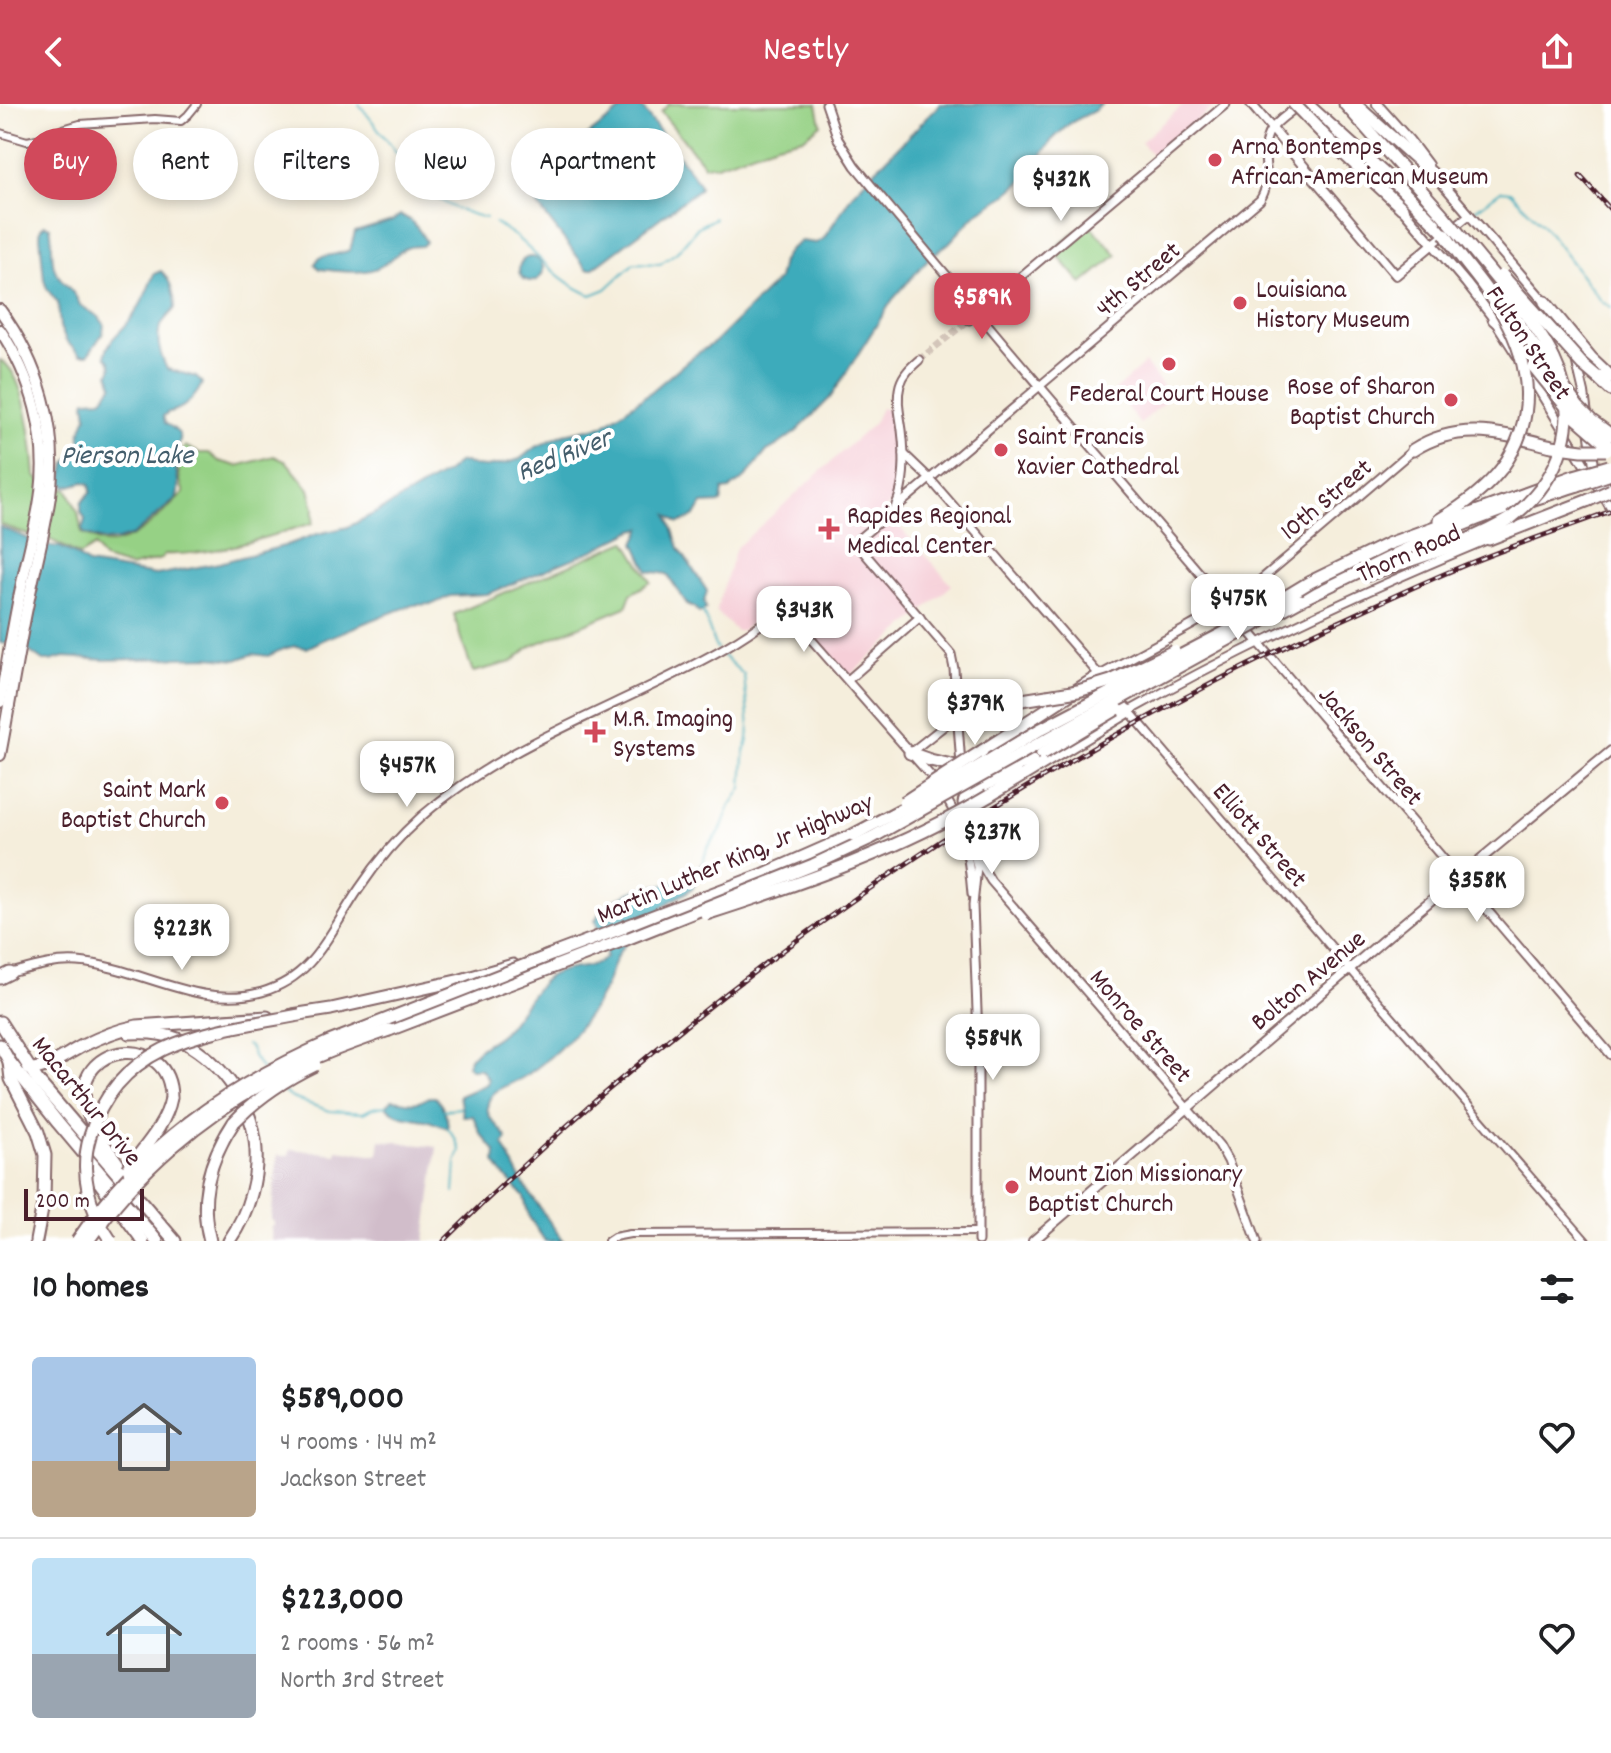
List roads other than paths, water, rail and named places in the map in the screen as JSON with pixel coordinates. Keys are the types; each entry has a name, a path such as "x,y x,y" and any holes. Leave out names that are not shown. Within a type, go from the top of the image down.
{"highway":[{"path":"1294,104 1402,208"},
{"path":"1307,104 1398,186 1477,268 1578,407 1611,435"},
{"path":"1300,600 1453,546 1501,525 1529,503 1550,477 1558,461 1565,433 1565,392 1555,360 1527,317 1445,217 1345,104"},
{"path":"1355,104 1437,178"},
{"path":"1445,217 1509,282 1582,364 1611,390"},
{"path":"1388,544 1449,514 1494,479 1516,446 1526,410 1526,373 1504,316 1445,234"},
{"path":"1545,302 1591,358 1611,377"},
{"path":"0,310 22,344 50,431 52,483 0,755"},
{"path":"1494,319 1509,332 1573,415 1609,449"},
{"path":"0,330 33,382 41,438 42,479 0,702"},
{"path":"1413,450 1444,435 1470,431 1582,450 1609,449"},
{"name":"Martin Luther King, Jr Highway","path":"77,1241 161,1144 220,1099 257,1076 329,1042 809,856 940,790 1041,729 1237,626 1310,582 1388,544 1610,468"},
{"path":"1489,539 1611,492"},
{"name":"Martin Luther King, Jr Highway","path":"88,1241 116,1197 190,1132 248,1092 315,1058 802,870 873,837 1300,600 1493,509"},
{"path":"958,715 987,705 1078,691 1111,681 1227,625 1237,626"},
{"path":"964,803 970,793 1001,779 1182,666"},
{"path":"853,835 1100,675"},
{"path":"629,938 764,895 910,838 989,796 1129,711"},
{"path":"910,753 984,770 1004,770 1037,757"},
{"path":"111,1241 91,1205 86,1155 99,1112 120,1080 140,1062 164,1047 208,1032 461,980 551,955"},
{"path":"29,1069 46,1066 107,1035 137,1026 300,1015"},
{"name":"Macarthur Drive","path":"0,1022 29,1069 175,1241"},
{"path":"210,1241 206,1216 208,1178 215,1154 234,1122 251,1106 306,1069 389,1030"},
{"path":"107,1035 141,1032 177,1038 207,1059 236,1092 253,1130 256,1161 248,1203 229,1241"},
{"name":"Macarthur Drive","path":"0,1045 9,1061 150,1239"},
{"path":"96,1241 116,1197 160,1125 167,1112 171,1098 168,1080 150,1058 131,1052 118,1053 101,1061 93,1070 85,1087 86,1104 94,1129 139,1194 144,1205"},
{"path":"9,1061 11,1079 38,1132 45,1155 44,1199 36,1241"}],"main road":[{"name":"Jackson Street","path":"826,104 834,130 855,166 1611,1055"},
{"path":"969,320 1226,104"},
{"path":"1251,104 1396,275 1469,215"},
{"path":"1272,128 1301,104"},
{"path":"1377,104 1545,302 1572,348 1579,369 1594,465 1611,492"},
{"name":"4th Street","path":"920,617 855,542 1260,200 1267,187 1266,142 1272,128"},
{"name":"Fulton Street","path":"1402,208 1494,319 1611,508"},
{"path":"893,510 902,489 904,454 899,388 904,376 919,360"},
{"name":"10th Street","path":"1100,675 1227,605 1264,578 1413,450"},
{"name":"Elliott Street","path":"904,454 930,479 1100,675 1350,969"},
{"name":"Thorn Road","path":"1129,711 1200,671 1362,594 1489,539"},
{"path":"2,975 59,962 81,962 221,997 253,994 280,985 311,962 381,858 422,816 464,783 499,761 701,661 783,607 938,785 962,830 970,864 973,905 978,1037 978,1236"},
{"path":"848,680 920,617 951,654 964,803 977,867 973,905"},
{"path":"910,753 958,715"},
{"name":"Bolton Avenue","path":"1033,1241 1350,969 1611,751"},
{"name":"Monroe Street","path":"973,848 991,881 1224,1153 1257,1241"}],"street":[{"path":"0,133 27,141 88,123 155,119 181,121 197,104"},
{"name":"Elliott Street","path":"1350,969 1586,1241"},
{"path":"608,1241 614,1237 645,1234 978,1236"}],"water":[{"path":"629,104 639,104 657,128 597,128"},
{"name":"Red River","path":"940,104 1102,104 1070,123 1052,140 1025,179 976,214 949,243 929,258 893,299 830,398 797,431 767,451 745,478 730,489 723,490 721,503 702,504 695,516 679,523 668,515 679,548 707,591 706,609 699,613 687,604 667,574 648,571 635,543 642,528 488,594 450,596 433,604 413,605 307,648 295,646 268,656 253,654 236,660 209,657 104,660 64,657 43,661 23,647 0,643 0,527 44,545 60,547 88,564 156,575 219,563 348,527 458,463 486,467 507,463 564,434 602,426 715,342 778,280 782,261 789,250 801,241 816,243 824,238 854,192"},
{"path":"684,163 699,183 700,188 684,200"},
{"path":"534,200 684,200 592,269 587,269"},
{"path":"400,215 419,230 426,242 422,246 404,249 383,265 368,271 319,269 315,264 319,258 350,250 355,232 392,221"},
{"path":"45,225 50,227 56,273 80,305 104,324 103,333 88,355 80,355 66,341 60,327 58,303 44,280 40,236 41,228"},
{"path":"531,257 540,260 543,269 540,278 531,281 522,278 519,269 522,260"},
{"name":"Pierson Lake","path":"161,271 172,288 175,308 160,329 158,341 163,359 167,369 196,377 202,383 188,403 163,416 165,423 177,431 180,438 173,459 178,485 176,499 133,535 106,541 82,530 85,519 81,503 91,492 90,484 84,482 67,487 62,483 66,463 80,448 80,434 87,416 86,400 102,399 113,385 109,373 111,364 105,356 109,344 138,309 154,274"},
{"path":"703,863 693,887 664,906 649,925 621,949 599,999 574,1033 537,1068 497,1090 490,1098 488,1114 507,1139 503,1144 522,1182 563,1241 545,1241 529,1217 524,1197 495,1162 496,1152 480,1133 473,1116 463,1116 459,1096 487,1084 488,1079 481,1069 470,1069 467,1065 478,1050 503,1032 547,978 560,971 594,964 606,957 606,948 595,921 603,909 631,892 677,881"},
{"path":"435,1097 440,1104 448,1128 400,1115 386,1106 392,1100 415,1103"}],"waterway":[{"path":"359,104 424,188 453,207 486,218"},
{"path":"1475,210 1501,191 1510,192 1543,225 1602,302 1611,307"},
{"path":"495,223 516,237 560,277 591,295 606,289 634,263 660,264 677,252 698,227 715,218"},
{"path":"702,611 717,649"},
{"path":"703,863 707,848 720,832 730,806 742,788 749,728 744,675 721,654"},
{"path":"246,1045 251,1048 262,1070"},
{"path":"280,1089 292,1098 330,1111 363,1113 386,1106"},
{"path":"444,1110 460,1108"},
{"path":"448,1128 460,1151 454,1192"}],"tunnel":[{"path":"919,360 969,320"}],"railway":[{"path":"1580,176 1611,210"},
{"path":"444,1241 542,1148 644,1059 750,975 859,896 972,821 1087,751 1327,627 1472,562 1611,511"}],"place":[{"name":"Arna Bontemps African-American Museum","path":"1215,160"},
{"name":"Louisiana History Museum","path":"1240,303"},
{"name":"Federal Court House","path":"1169,364"},
{"name":"Rose of Sharon Baptist Church","path":"1451,400"},
{"name":"Saint Francis Xavier Cathedral","path":"1001,450"},
{"name":"Rapides Regional Medical Center","path":"829,529"},
{"name":"M.R. Imaging Systems","path":"595,732"},
{"name":"Saint Mark Baptist Church","path":"222,803"},
{"name":"Mount Zion Missionary Baptist Church","path":"1012,1187"}]}
